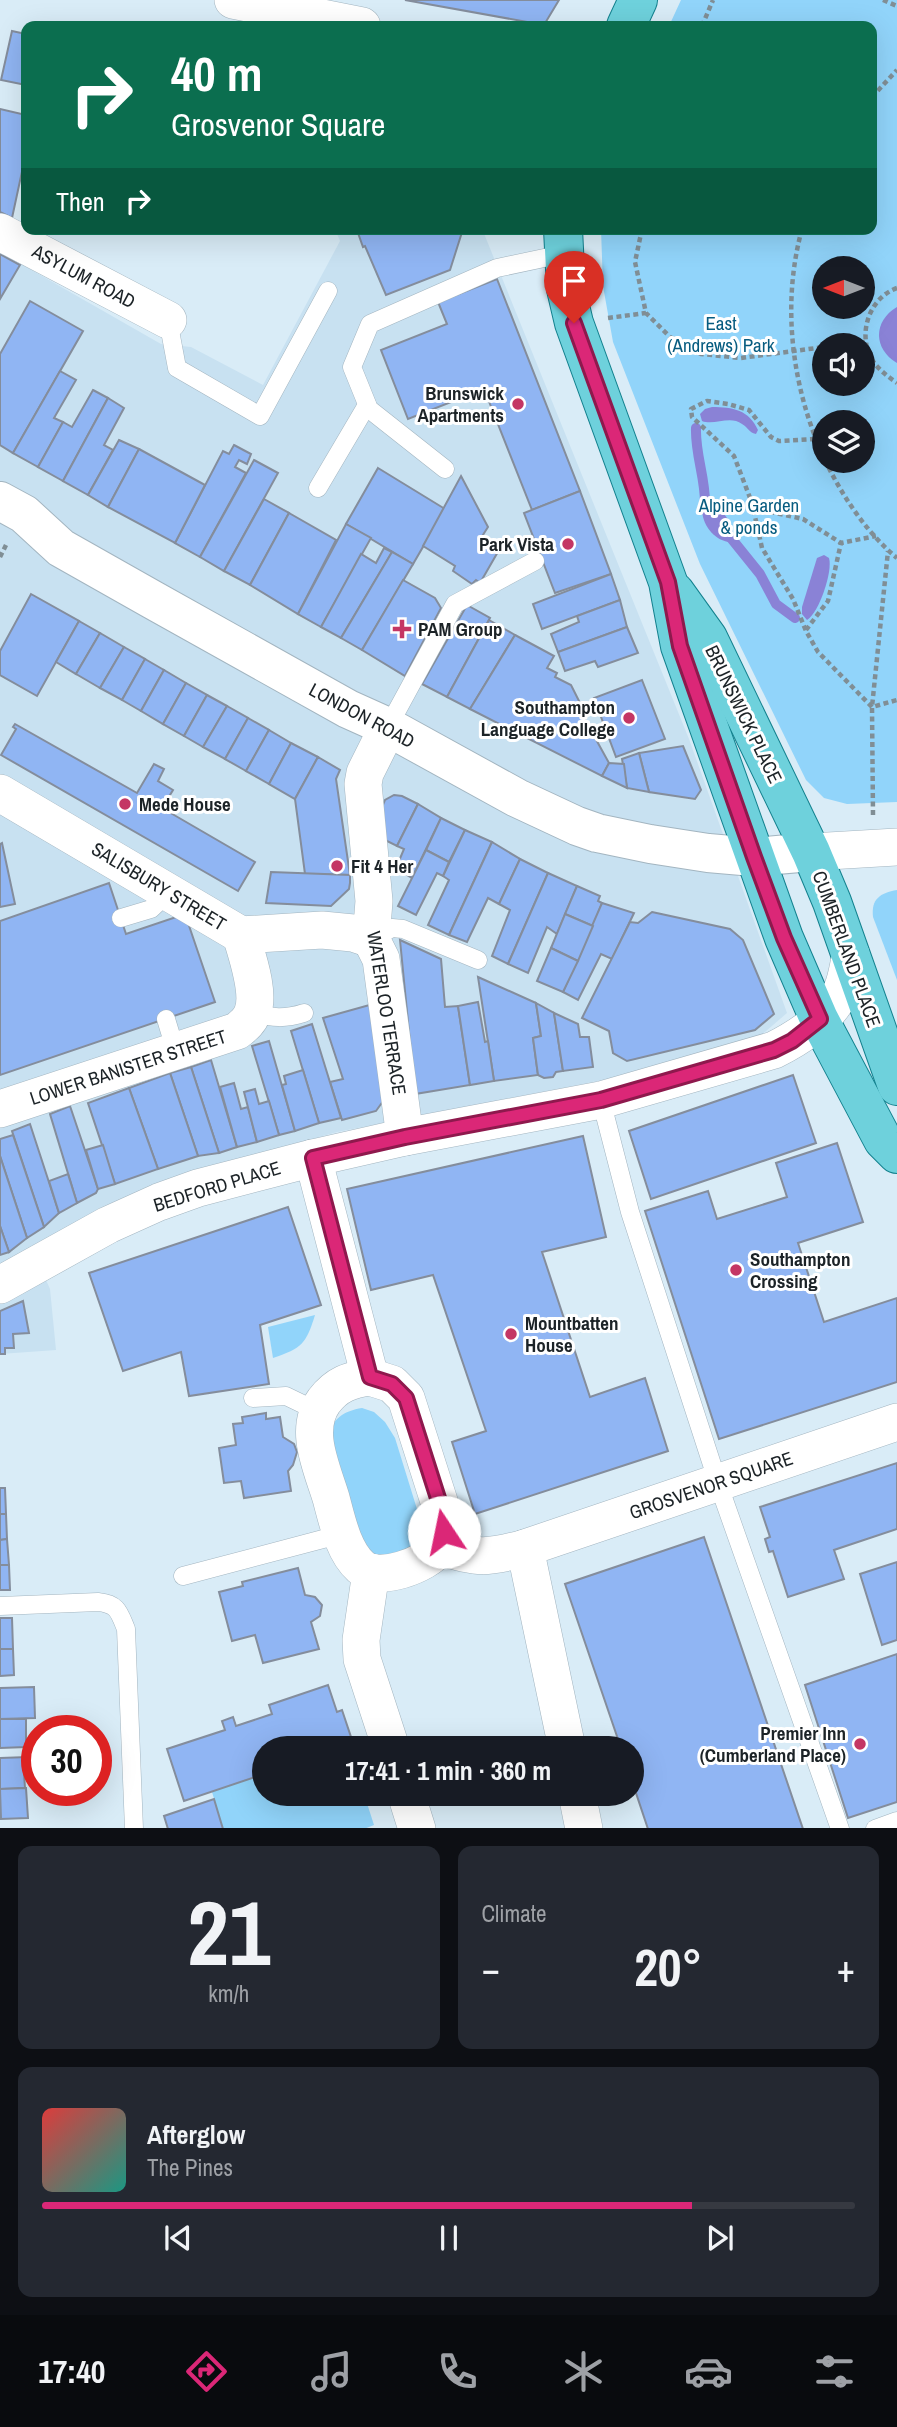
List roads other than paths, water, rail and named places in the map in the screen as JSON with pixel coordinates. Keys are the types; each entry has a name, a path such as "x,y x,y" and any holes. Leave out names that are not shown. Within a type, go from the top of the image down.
{"main road":[{"path":"628,21 638,0"},
{"name":"BRUNSWICK PLACE","path":"563,242 566,289 574,323 668,582 680,646 754,857"},
{"name":"BRUNSWICK PLACE","path":"668,582 708,638 811,852"},
{"name":"CUMBERLAND PLACE","path":"811,852 832,902 897,1086"},
{"path":"754,857 784,938 820,1019 883,1140 897,1154"}],"street":[{"path":"233,0 329,21"},
{"name":"ASYLUM ROAD","path":"0,232 168,320"},
{"name":"LONDON ROAD","path":"0,500 24,514 61,548 348,709 388,727 517,798 577,826 650,844 754,857 811,852"},
{"name":"WATERLOO TERRACE","path":"388,727 365,773 363,784 374,901 371,939 381,959 405,1137"},
{"name":"SALISBURY STREET","path":"0,793 241,935 322,930 352,933 371,939"},
{"path":"811,852 886,847"},
{"path":"241,935 250,964 255,997 253,1013"},
{"name":"BEDFORD PLACE","path":"0,1285 108,1225 198,1188 405,1137 601,1100 774,1050 792,1041 834,1004 843,988 851,955"},
{"name":"LOWER BANISTER STREET","path":"0,1109 171,1035 237,1031 247,1023 253,1013"},
{"path":"313,1158 370,1377"},
{"path":"370,1377 392,1384 406,1398 444,1517 440,1546 431,1557 385,1574 361,1568 342,1534 314,1443 317,1411 334,1389 352,1379 370,1377"},
{"name":"GROSVENOR SQUARE","path":"440,1546 467,1556 496,1556 897,1422"},
{"path":"525,1548 564,1736"},
{"path":"370,1572 361,1640 362,1660 387,1736"},
{"path":"409,1806 417,1828"},
{"path":"579,1806 584,1828"}],"lane":[{"path":"445,469 369,409 352,367 370,324 496,268 563,242"},
{"path":"168,320 177,368 260,416 328,291"},
{"path":"318,488 368,405"},
{"path":"388,727 455,604 535,561"},
{"path":"121,918 151,909 169,892"},
{"path":"371,939 392,928 403,929 478,960"},
{"path":"253,1013 272,1018 287,1018 304,1013"},
{"path":"601,1100 630,1212 718,1483 840,1828"},
{"path":"253,1398 286,1396 317,1411"},
{"path":"183,1576 342,1534"},
{"path":"0,1606 98,1602 110,1603 120,1612 126,1629 134,1828"},
{"path":"877,1828 897,1821"}],"waterway":[{"path":"696,428 705,506"},
{"path":"731,538 760,574 776,604 795,618"}],"place":[{"name":"Brunswick Apartments","path":"518,404"},
{"name":"Park Vista","path":"568,544"},
{"name":"PAM Group","path":"402,629"},
{"name":"Southampton Language College","path":"629,718"},
{"name":"Mede House","path":"125,804"},
{"name":"Fit 4 Her","path":"337,866"},
{"name":"Southampton Crossing","path":"736,1270"},
{"name":"Mountbatten House","path":"511,1334"},
{"name":"Premier Inn (Cumberland Place)","path":"860,1744"}],"park label":[{"name":"East (Andrews) Park","path":"721,334"},
{"name":"Alpine Garden & ponds","path":"749,516"}]}
